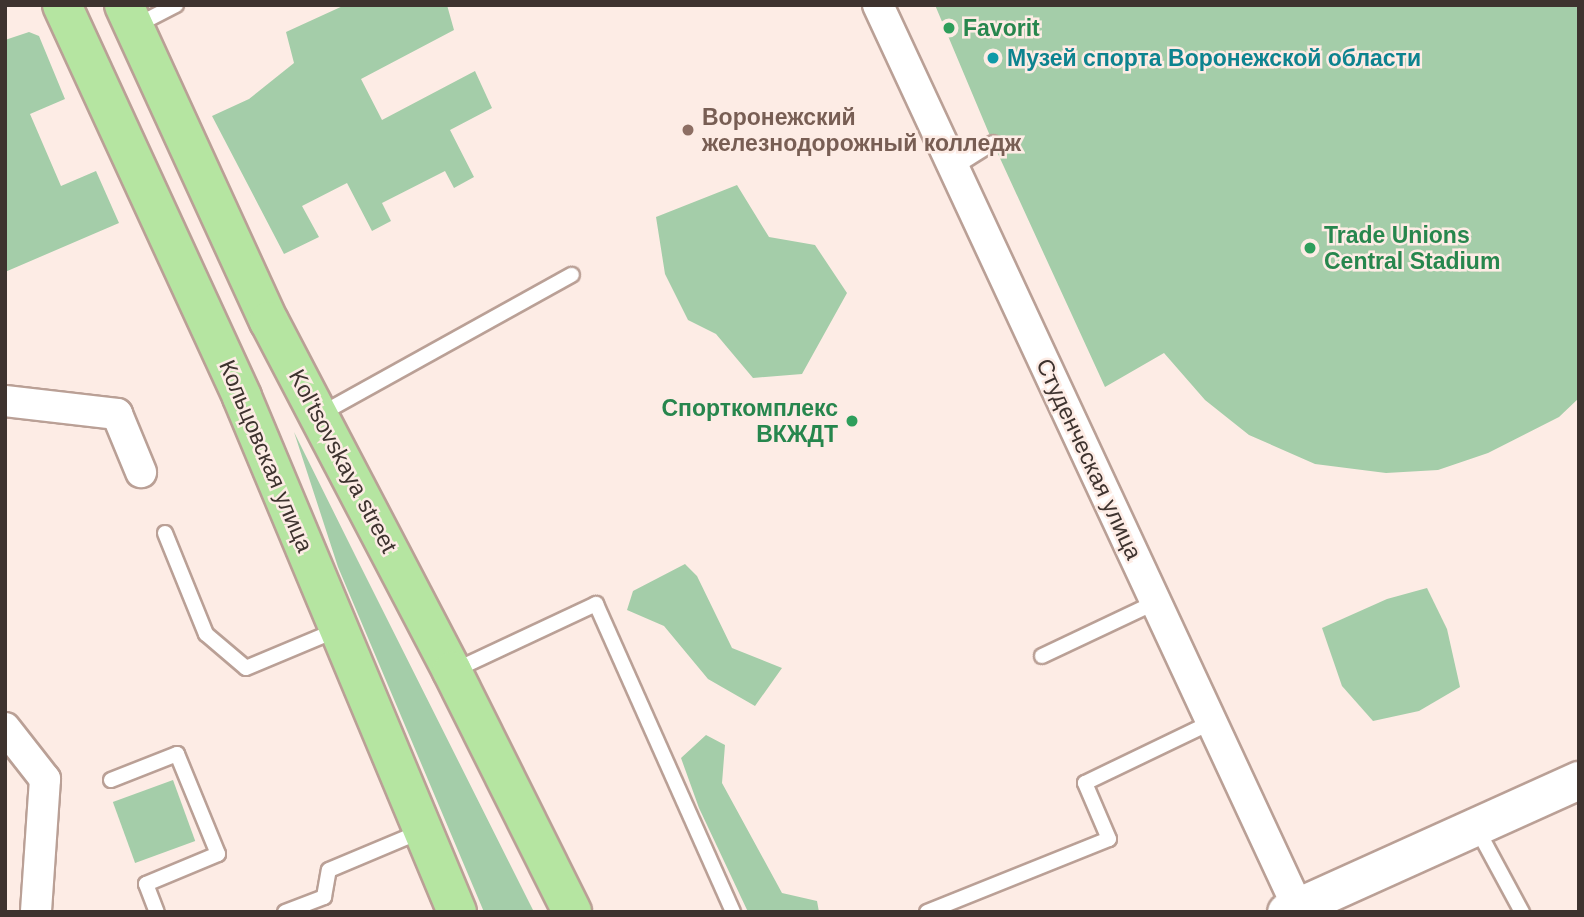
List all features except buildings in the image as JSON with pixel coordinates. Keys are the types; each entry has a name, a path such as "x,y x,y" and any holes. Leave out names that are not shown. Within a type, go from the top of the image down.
{"main road":[{"name":"Кольцовская улица","path":"62,5 242,397 457,912"},
{"name":"Kol'tsovskaya street","path":"129,16 269,320 452,671 572,912"}],"street":[{"name":"Студенческая улица","path":"878,5 1212,722 1295,910"},
{"path":"5,401 117,414 141,472"},
{"path":"5,728 45,779 36,912"},
{"path":"1295,910 1579,780"}],"lane":[{"path":"129,16 176,5"},
{"path":"953,167 992,143"},
{"path":"318,415 572,275"},
{"path":"165,533 206,634 246,668 339,629"},
{"path":"1042,656 1156,602"},
{"path":"452,671 596,604 733,912"},
{"path":"927,912 1108,839 1085,783 1212,722"},
{"path":"111,780 177,754 218,854 146,884 157,912"},
{"path":"1476,826 1522,912"},
{"path":"285,912 324,897 329,870 424,830"}],"green space":[{"path":"345,5 447,5 454,30 361,79 382,120 475,71 492,108 450,130 474,177 454,188 445,171 382,203 391,221 372,231 347,183 302,206 319,237 284,254 212,116 249,99 294,63 286,32"},
{"name":"Trade Unions Central Stadium","path":"935,5 1579,5 1579,398 1559,417 1488,453 1438,470 1386,473 1315,464 1249,435 1205,400 1164,353 1105,387 993,143"},
{"path":"29,32 39,36 65,99 30,114 61,186 96,171 119,223 5,272 5,40"},
{"path":"737,185 769,237 815,245 847,293 802,374 753,378 716,334 688,320 665,274 656,217"},
{"path":"294,432 534,912 484,912 338,567"},
{"path":"685,564 697,576 732,648 782,668 755,706 708,679 664,626 627,610 633,591"},
{"path":"1427,588 1447,629 1460,687 1419,711 1373,721 1342,686 1322,628 1387,599"},
{"path":"706,735 725,745 722,783 782,893 817,901 819,912 748,912 699,808 681,758"},
{"path":"173,780 195,841 135,863 113,802"}],"place":[{"name":"Favorit","path":"949,28"},
{"name":"Музей спорта Воронежской области","path":"993,58"},
{"name":"Воронежский железнодорожный колледж","path":"688,130"},
{"name":"Trade Unions Central Stadium","path":"1310,248"},
{"name":"Спорткомплекс ВКЖДТ","path":"852,421"}]}
